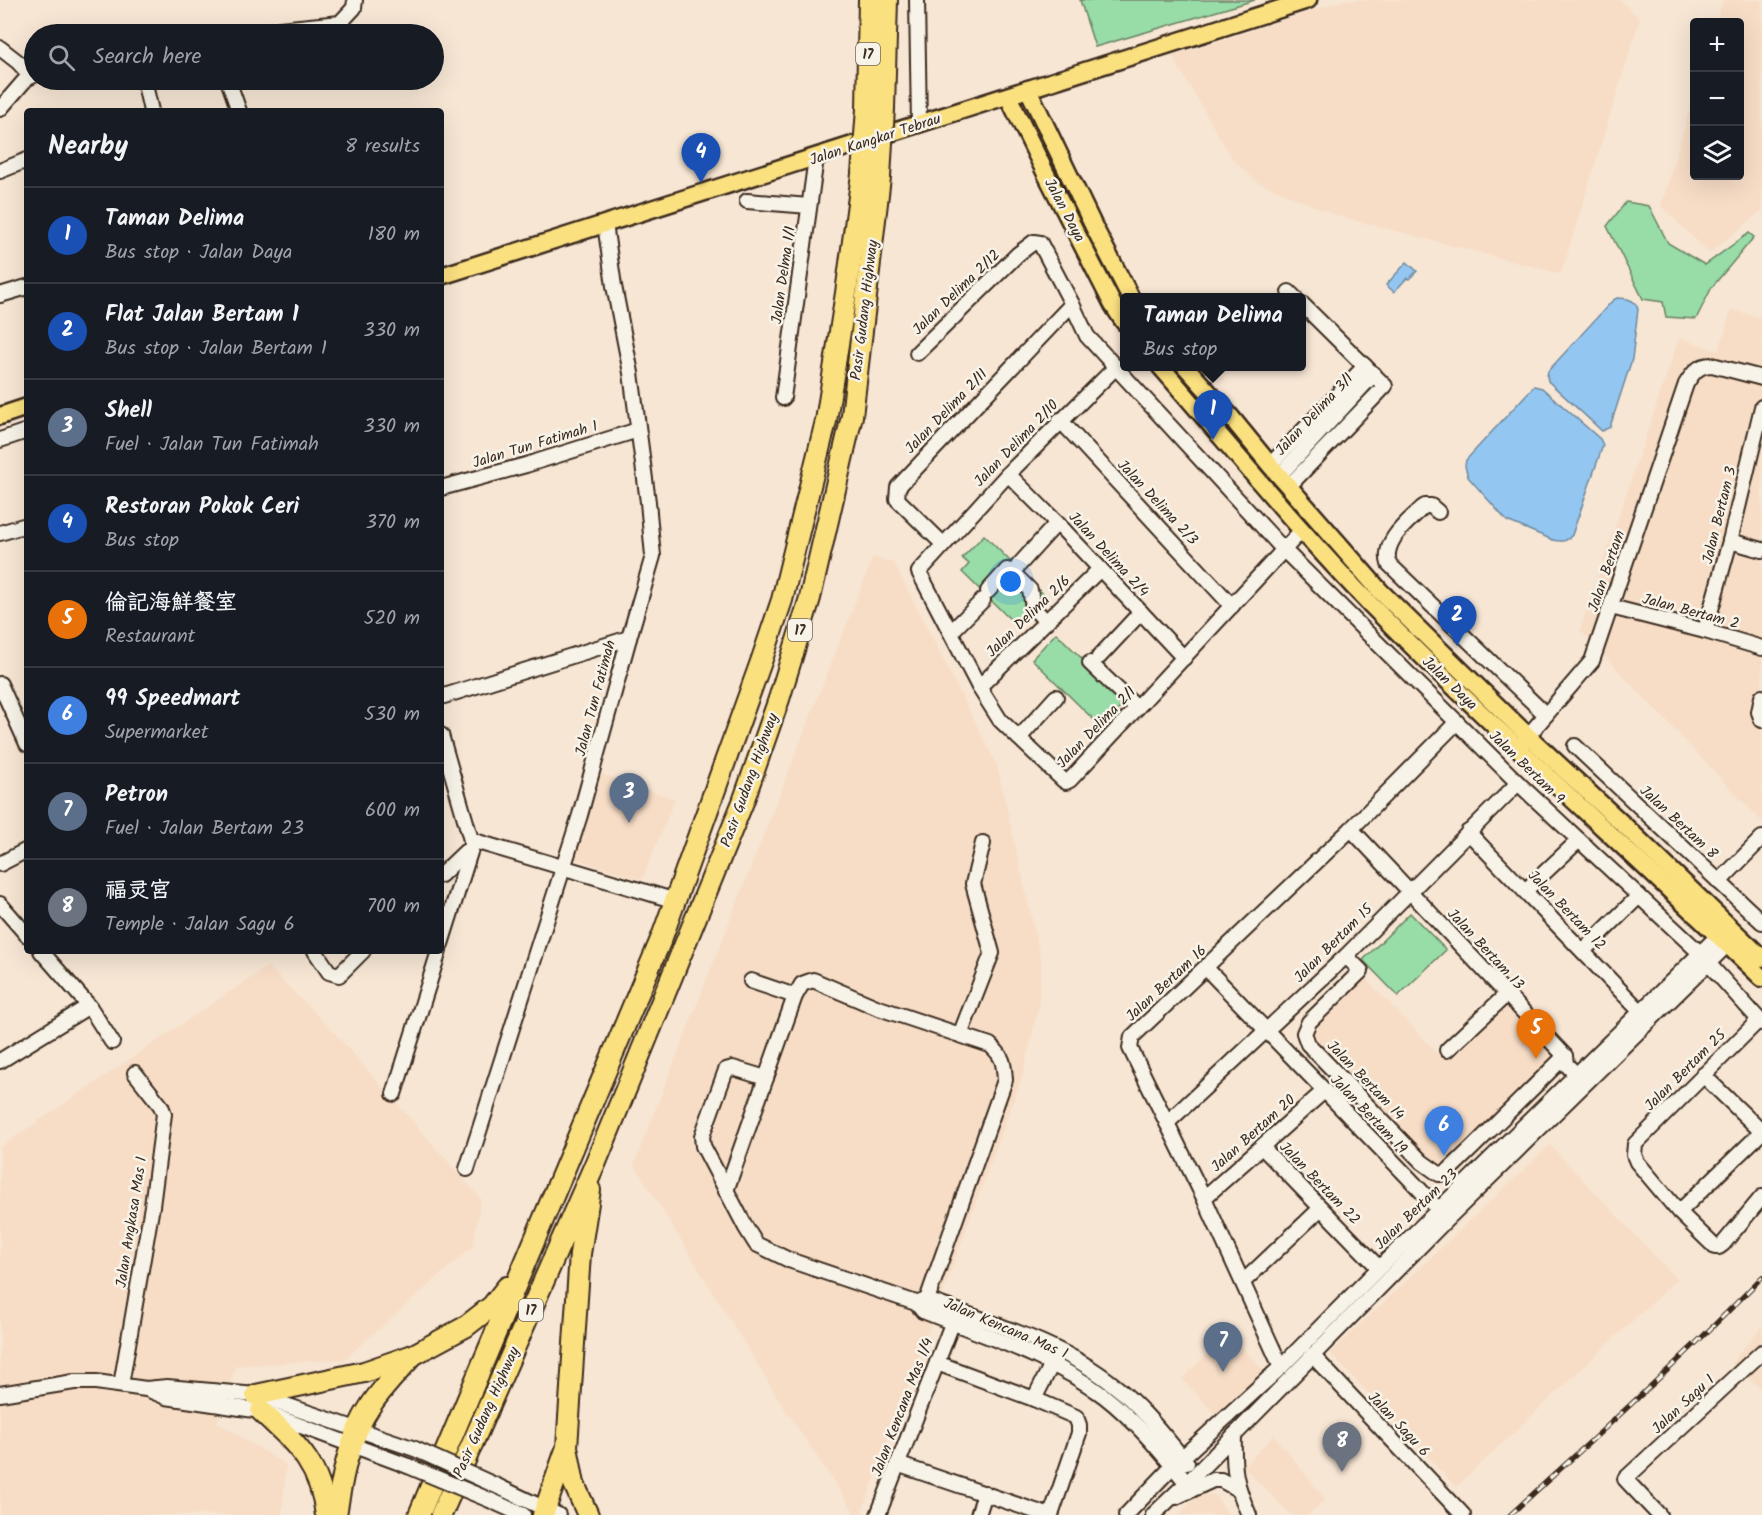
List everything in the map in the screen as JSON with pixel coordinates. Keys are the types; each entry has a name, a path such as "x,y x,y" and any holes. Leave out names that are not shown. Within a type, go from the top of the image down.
{"highway":[{"name":"Pasir Gudang Highway","path":"869,0 875,108"},
{"name":"Pasir Gudang Highway","path":"441,1515 596,1162 743,802 779,699 810,598 852,417 875,108 887,0"},
{"name":"Pasir Gudang Highway","path":"419,1515 676,901 752,692 782,600 826,421 846,293 871,175"},
{"path":"549,1513 567,1447 580,1254 596,1162"},
{"path":"326,1515 321,1490 305,1456 258,1403 413,1355 465,1327 492,1306 522,1267"},
{"path":"336,1515 354,1436 371,1404 413,1355"},
{"path":"567,1447 574,1484 588,1515"}],"main road":[{"name":"Jalan Kangkar Tebrau","path":"444,275 1308,0"},
{"path":"1039,116 1040,103 1045,92 1059,79"},
{"name":"Jalan Daya","path":"1028,89 1039,116 1129,293"},
{"name":"Jalan Daya","path":"1008,96 1120,315"},
{"path":"969,109 996,109 1021,122"},
{"path":"1093,263 1079,228 1079,222 1082,220 1114,267"},
{"name":"Jalan Daya","path":"1164,371 1302,530 1370,604 1522,742 1728,935 1762,978"},
{"name":"Jalan Daya","path":"1190,371 1380,591 1522,742"},
{"path":"0,416 24,408"},
{"name":"Jalan Daya","path":"1728,935 1762,958"}],"street":[{"path":"330,24 340,23 349,15 354,8 355,0"},
{"path":"916,0 919,125"},
{"path":"0,48 24,68"},
{"path":"0,109 24,81"},
{"path":"146,90 150,108"},
{"path":"232,90 238,108"},
{"name":"Jalan Delma 1/1","path":"783,398 816,158"},
{"path":"0,171 24,160"},
{"path":"747,201 809,206"},
{"name":"Jalan Tun Fatimah","path":"467,1169 580,815 653,556 631,373 605,224"},
{"name":"Jalan Bertam 9","path":"1018,254 1035,242 1040,243 1087,336 1284,550 1518,783 1704,958 1760,1021"},
{"name":"Jalan Delima 2/12","path":"917,353 1018,254"},
{"path":"0,295 24,288"},
{"name":"Jalan Delima 2/11","path":"943,544 897,499 898,487 1072,304"},
{"path":"1279,476 1385,386 1306,308"},
{"name":"Jalan Bertam","path":"1522,742 1590,665 1686,384 1692,374 1704,365 1712,365 1762,378"},
{"name":"Jalan Delima 2/10","path":"943,544 1060,420 1116,367"},
{"name":"Jalan Delima 3/1","path":"1279,476 1369,370"},
{"name":"Jalan Bertam 3","path":"1705,631 1730,541 1762,406"},
{"name":"Jalan Delima 2/3","path":"1060,420 1232,606"},
{"name":"Jalan Tun Fatimah 1","path":"444,487 526,465 638,430"},
{"path":"0,440 24,432"},
{"name":"Jalan Delima 2/4","path":"1008,474 1184,658"},
{"path":"1438,512 1431,506 1422,508 1391,542 1387,554 1389,564 1546,715"},
{"path":"1018,566 1057,523"},
{"path":"0,533 24,526"},
{"name":"Jalan Delima 2/1","path":"943,544 919,572 1000,720 1066,782 1302,530"},
{"path":"1730,541 1762,550"},
{"name":"Jalan Delima 2/6","path":"980,687 1100,569"},
{"path":"951,632 1004,572 1009,570 1030,590 1033,607 1046,622"},
{"name":"Jalan Bertam 2","path":"1611,607 1762,648"},
{"path":"1137,708 1094,660 1141,612"},
{"path":"444,696 629,638"},
{"path":"0,684 24,737"},
{"path":"1019,738 1056,697"},
{"path":"1762,697 1759,712 1762,720"},
{"name":"Jalan Bertam 16","path":"1281,1367 1204,1198 1130,1048 1130,1043 1132,1037 1351,829 1457,722"},
{"path":"444,746 471,844 444,934"},
{"name":"Jalan Bertam 8","path":"1575,746 1762,922"},
{"name":"Jalan Bertam 15","path":"1167,1123 1346,956 1518,783"},
{"name":"Jalan Bertam 13","path":"1351,829 1565,1056 1573,1057 1582,1076"},
{"name":"Jalan Bertam 12","path":"1468,832 1641,1012"},
{"path":"1719,882 1762,838"},
{"path":"1526,891 1579,840"},
{"path":"960,1035 992,953 974,884 983,843"},
{"path":"471,844 676,901"},
{"path":"444,873 471,844"},
{"path":"0,864 24,852"},
{"path":"1583,951 1639,896"},
{"path":"0,904 24,932"},
{"name":"Jalan Bertam 23","path":"1153,1515 1312,1355 1441,1216 1728,935"},
{"path":"44,954 89,1006 112,1042"},
{"path":"317,954 328,972 339,975 360,954"},
{"path":"394,1094 438,954"},
{"name":"Jalan Bertam 14","path":"1346,956 1361,971 1309,1022 1304,1033 1308,1044 1422,1162 1439,1174 1446,1173 1565,1056"},
{"name":"Jalan Bertam 23","path":"1582,1076 1641,1012 1704,958"},
{"name":"Jalan Bertam 19","path":"1206,968 1407,1176 1441,1216"},
{"path":"726,1191 795,996 802,984 813,980 876,1006 990,1045 999,1053 1004,1064 1005,1080 922,1304"},
{"path":"751,981 795,996"},
{"path":"1447,1050 1506,994"},
{"path":"1,1060 89,1006"},
{"name":"Jalan Bertam 25","path":"1679,1212 1637,1162 1634,1155 1635,1144 1760,1021"},
{"name":"Jalan Kencana Mas 1","path":"766,1078 728,1068 724,1072 702,1136 703,1146 756,1244 789,1260 955,1317 1042,1343 1055,1357 1099,1373 1155,1424 1178,1462 1191,1478"},
{"name":"Jalan Angkasa Mas 1","path":"121,1385 152,1206 164,1114 161,1106 135,1073"},
{"path":"1703,1075 1762,1132 1679,1212 1715,1247 1719,1247 1762,1197"},
{"name":"Jalan Bertam 20","path":"1204,1198 1324,1091"},
{"name":"Jalan Bertam 22","path":"1262,1147 1379,1268"},
{"path":"1407,1176 1422,1162"},
{"path":"1243,1282 1321,1208"},
{"name":"Jalan Bertam 23","path":"1126,1515 1178,1462 1281,1367 1379,1268 1441,1216"},
{"name":"Jalan Kencana Mas 1/4","path":"879,1515 955,1317"},
{"name":"Jalan Sagu 1","path":"1659,1515 1625,1479 1757,1367 1762,1352"},
{"name":"Jalan Sagu 6","path":"1312,1355 1463,1515"},
{"path":"1034,1399 1055,1357"},
{"path":"897,1464 985,1493 1006,1508 1049,1515 1079,1433 1076,1417 1034,1399 937,1364"},
{"path":"0,1394 74,1382 146,1389 167,1387 258,1403 354,1436 415,1449 499,1487 549,1513"},
{"path":"1234,1435 1233,1469 1237,1489 1248,1515"},
{"path":"354,1436 408,1466 523,1515"},
{"path":"1170,1499 1213,1480 1221,1480 1237,1489"},
{"path":"978,1515 985,1493"}],"shaded area":[{"path":"1345,0 1620,0 1640,19 1561,274 1338,216 1257,182 1233,160 1172,56"},
{"path":"1723,0 1762,0 1762,211 1709,253 1661,206 1690,108 1690,180 1744,180 1744,18 1717,18"},
{"path":"1731,310 1762,318 1762,822 1580,630 1679,338 1719,351"},
{"path":"873,557 894,563 997,765 1042,964 1039,1004 1023,1075 861,1515 856,1515 781,1403 634,1164"},
{"path":"601,774 675,799 642,880 573,858"},
{"path":"268,966 334,1032 481,1199 473,1246 345,1359 236,1366 217,1422 286,1465 282,1515 0,1515 0,1147"},
{"path":"1362,975 1443,1059 1507,999 1560,1056 1444,1170 1422,1156 1308,1034 1312,1023"},
{"path":"1550,1145 1677,1279 1456,1487 1330,1353"},
{"path":"1762,1326 1762,1390 1731,1363"},
{"path":"1228,1333 1266,1373 1219,1418 1182,1379"},
{"path":"1274,1435 1325,1499 1308,1515 1291,1515 1243,1467"},
{"path":"1197,1495 1215,1495 1229,1515 1179,1515"}],"green space":[{"path":"1080,0 1255,0 1095,47"},
{"path":"1626,202 1649,206 1668,243 1705,265 1749,233 1754,237 1712,287 1696,319 1666,317 1663,302 1643,299 1607,226"},
{"path":"984,535 1046,597 1018,627 962,572 969,564 962,558"},
{"path":"1056,633 1126,702 1101,727 1032,659"},
{"path":"1410,913 1446,950 1398,996 1363,960"}],"water":[{"path":"1407,262 1417,271 1394,292 1386,285"},
{"path":"1617,298 1632,301 1638,309 1632,359 1610,427 1602,431 1548,381 1547,376 1548,371"},
{"path":"1534,386 1542,388 1600,439 1603,445 1572,535 1564,541 1553,540 1507,521 1468,477 1465,466 1466,460"}],"railway":[{"path":"1510,1515 1670,1368 1762,1277"}],"place":[{"name":"Restoran Pokok Ceri","path":"701,183"},
{"name":"Taman Delima","path":"1213,440"},
{"name":"Flat Jalan Bertam 1","path":"1457,646"},
{"name":"Shell","path":"629,823"},
{"name":"倫記海鮮餐室","path":"1536,1059"},
{"name":"99 Speedmart","path":"1444,1156"},
{"name":"Petron","path":"1223,1372"},
{"name":"福灵宫","path":"1342,1472"}]}
